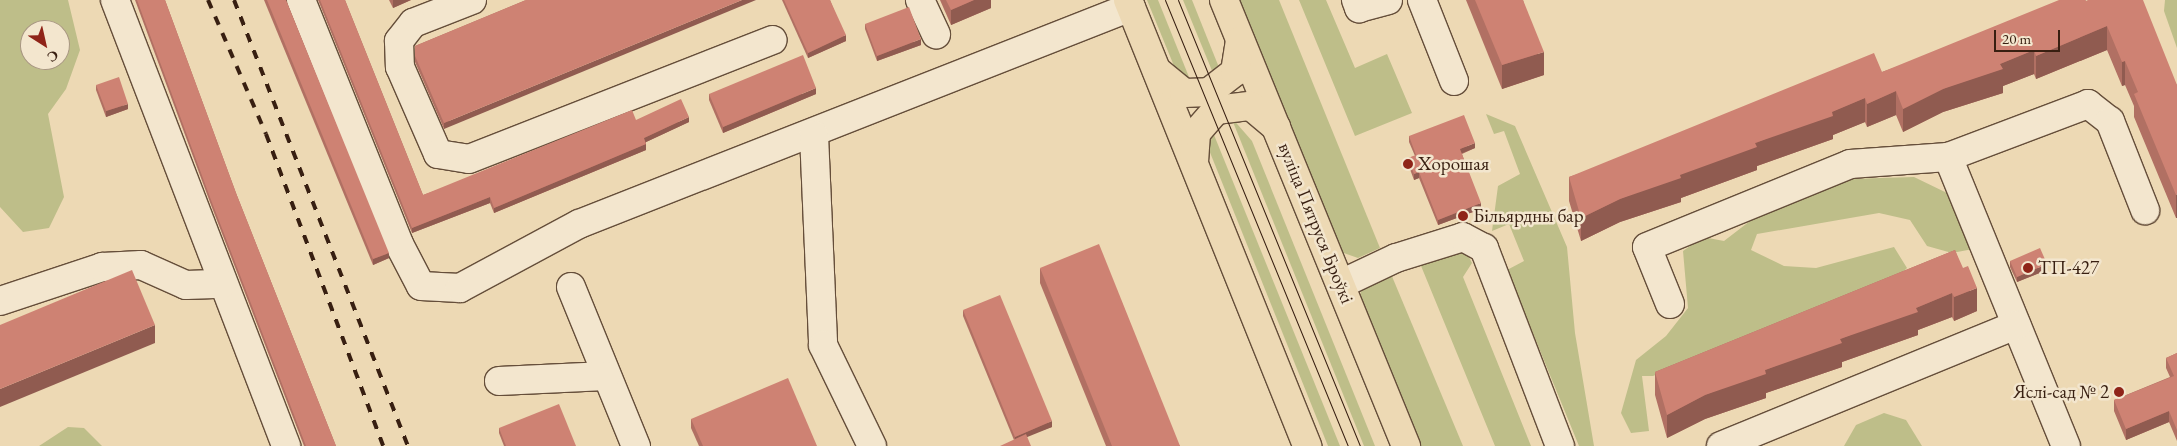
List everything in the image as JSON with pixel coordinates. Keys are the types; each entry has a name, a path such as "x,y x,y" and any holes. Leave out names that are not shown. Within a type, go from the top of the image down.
{"main road":[{"name":"вуліца Пятруся Броўкі","path":"1224,0 1406,446"},
{"path":"1130,4 1307,446"},
{"path":"1156,70 1184,93 1209,92 1235,72 1240,40"},
{"path":"1194,163 1196,133 1216,110 1250,106 1277,128"}],"lane":[{"path":"115,0 222,284 286,446"},
{"path":"301,0 399,244 421,286 460,288 579,224 814,135 1130,4"},
{"path":"472,0 413,23 399,41 400,67 438,154 469,159 774,40"},
{"path":"920,0 936,34"},
{"path":"1356,0 1359,8 1388,0"},
{"path":"1422,0 1454,80"},
{"path":"1670,304 1647,247 1850,164 1948,157 2088,104 2110,121 2145,210"},
{"path":"814,135 823,345 872,446"},
{"path":"1948,157 2066,446"},
{"path":"1341,284 1396,258 1463,237 1484,248 1560,446"},
{"path":"0,301 102,267 141,265 186,285 222,284"},
{"path":"571,288 636,446"},
{"path":"1721,446 2016,324"},
{"path":"499,381 606,376"}],"green space":[{"path":"0,0 68,0 80,50 66,89 48,114 64,197 49,228 23,232 0,207"},
{"path":"1147,0 1158,0 1193,87 1181,83"},
{"path":"1183,0 1192,0 1218,65 1215,78"},
{"path":"1236,0 1279,0 1380,248 1358,258 1338,251"},
{"path":"1299,0 1326,0 1355,68 1387,54 1412,113 1355,136"},
{"path":"2165,0 2177,0 2177,48 2164,11"},
{"path":"1486,114 1515,126 1567,247 1575,333 1594,446 1579,446 1507,270 1524,261 1509,224 1492,231 1498,186 1520,174 1504,131 1494,134"},
{"path":"1231,117 1252,141 1375,446 1364,446"},
{"path":"1210,125 1340,446 1328,446 1205,140"},
{"path":"1914,177 1947,193 1968,227 1973,249 1952,253 1927,246 1910,220 1879,213 1757,234 1751,250 1784,266 1816,268 1894,247 1907,268 1892,283 1653,376 1642,376 1649,431 1631,433 1621,413 1636,360 1666,336 1688,308 1683,251 1703,237 1724,241 1763,211 1849,179"},
{"path":"1456,247 1466,251 1472,263 1463,277 1531,446 1495,446 1419,261"},
{"path":"1391,274 1463,446 1420,446 1359,301 1361,291"},
{"path":"1884,413 1906,420 1922,446 1844,446 1856,425"},
{"path":"68,427 84,428 102,446 39,446"}],"building":[{"path":"137,0 165,0 236,193 336,446 306,446 211,200"},
{"path":"267,0 286,0 389,253 373,259"},
{"path":"320,0 345,0 423,195 632,110 636,120 681,99 689,117 644,138 646,144 494,208 490,197 412,228"},
{"path":"526,0 742,0 444,123 415,56 415,46"},
{"path":"784,0 830,0 846,35 808,53"},
{"path":"946,0 974,0 951,10"},
{"path":"1475,0 1523,0 1544,52 1502,65"},
{"path":"2059,0 2143,0 2177,85 2176,195 2134,94 2138,92 2125,61 2122,62 2107,26 2036,56 2034,50 2000,64 2003,69 1943,89 1903,109 1896,91 1867,104 1865,98 1832,112 1833,116 1755,143 1757,147 1680,175 1681,178 1620,199 1581,218 1569,177 1874,53 1882,72"},
{"path":"909,7 921,39 877,56 865,24"},
{"path":"803,55 816,88 723,127 709,94"},
{"path":"119,77 128,104 106,111 96,85"},
{"path":"1464,115 1475,143 1460,149 1481,203 1438,220 1419,172 1414,174 1408,158 1416,155 1409,136"},
{"path":"1099,244 1180,446 1112,446 1040,268"},
{"name":"ТП-427","path":"2040,248 2047,264 2017,277 2010,261"},
{"path":"1955,250 1963,268 1968,266 1977,288 1954,297 1952,293 1916,308 1918,312 1840,339 1842,343 1765,370 1766,374 1705,395 1667,415 1655,372"},
{"path":"132,270 155,325 0,389 0,325"},
{"path":"1000,295 1052,421 1015,437 963,310"},
{"path":"2177,353 2177,430 2169,411 2126,429 2114,400 2174,376 2166,358"},
{"path":"788,378 817,446 703,446 691,419"},
{"path":"559,404 576,446 506,446 499,428"},
{"path":"1026,434 1031,446 1000,446"}],"tram line":[{"path":"1165,0 1348,446"},
{"path":"1178,0 1360,446"}],"railway":[{"path":"208,0 266,134 383,446"},
{"path":"234,0 408,446"}],"place":[{"name":"Хорошая","path":"1408,164"},
{"name":"Більярдны бар","path":"1463,216"},
{"name":"ТП-427","path":"2028,268"},
{"name":"Яслі-сад № 2","path":"2119,392"}]}
